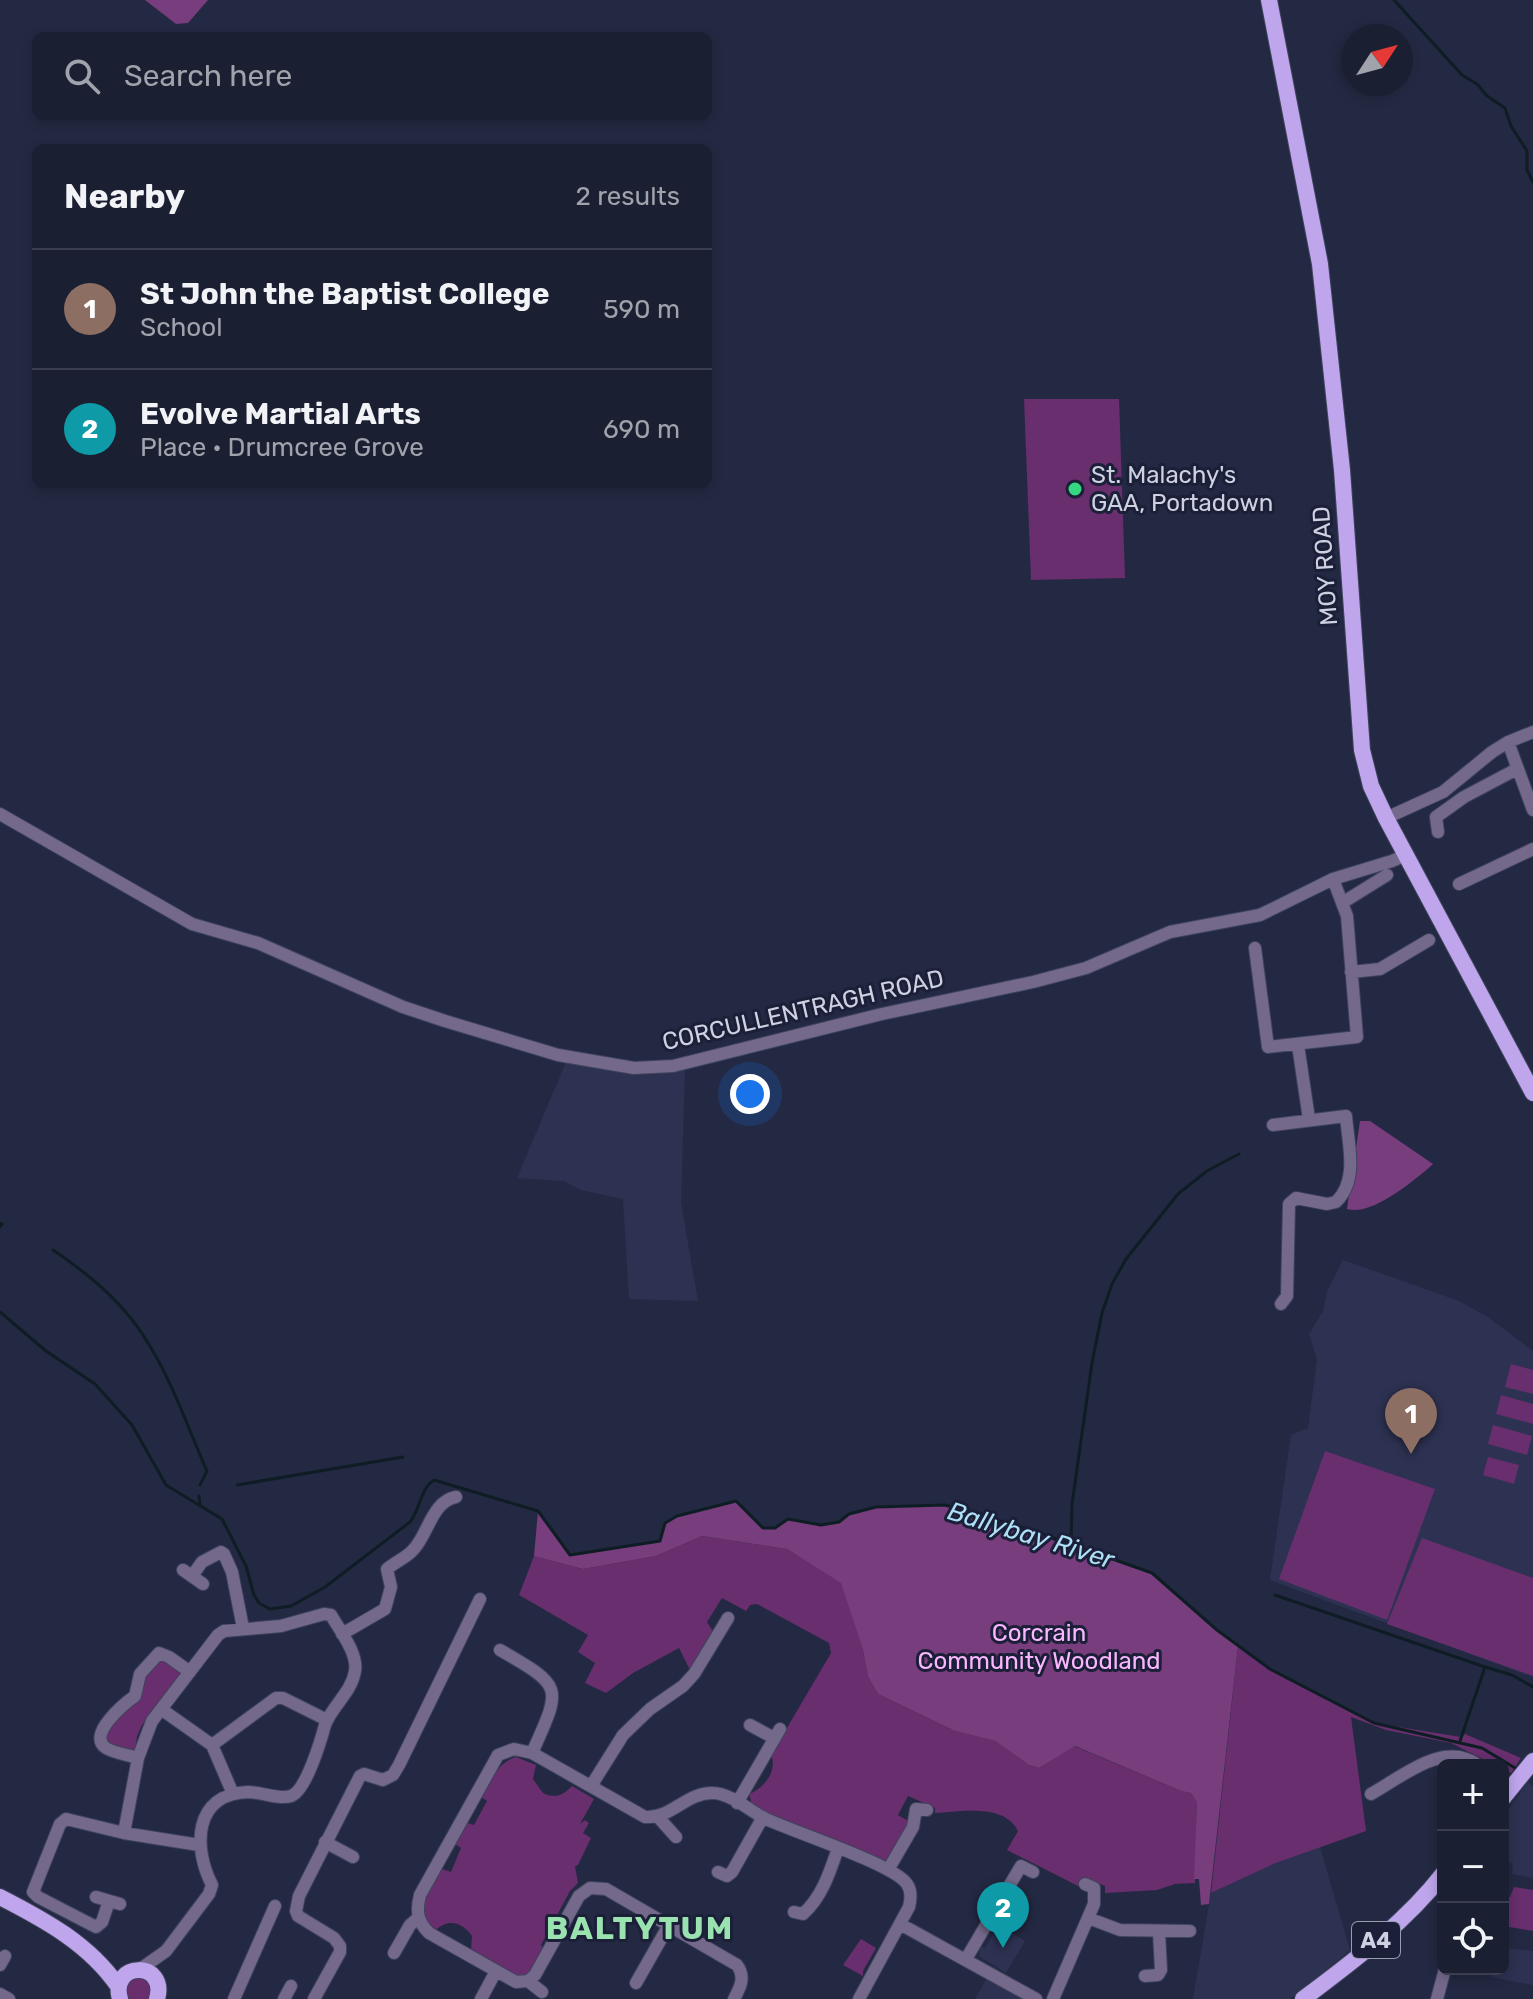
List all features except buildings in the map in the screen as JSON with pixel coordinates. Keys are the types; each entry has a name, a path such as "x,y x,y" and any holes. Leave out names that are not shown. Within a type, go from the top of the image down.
{"main road":[{"name":"MOY ROAD","path":"1269,0 1320,264 1342,470 1362,750 1371,786 1386,818 1533,1093"},
{"path":"1509,1788 1532,1763"},
{"name":"A4","path":"1303,1999 1408,1913 1437,1881"},
{"path":"0,1897 51,1925 101,1962 151,1974 160,1993"},
{"path":"101,1962 118,1995"},
{"path":"118,1995 121,1979 135,1970"}],"street":[{"path":"1386,818 1443,792 1492,752 1533,732"},
{"path":"1508,742 1533,810"},
{"path":"1435,825 1464,797 1517,769"},
{"name":"CORCULLENTRAGH ROAD","path":"0,814 192,924 258,943 403,1007 445,1021 558,1055 634,1068 673,1066 1086,968 1170,932 1268,912 1333,879 1406,855"},
{"path":"1463,867 1464,882 1533,849"},
{"path":"1342,903 1387,875"},
{"path":"1255,948 1268,1047 1363,1036 1351,972 1347,916 1333,879"},
{"path":"1351,972 1380,969 1425,942 1415,931"},
{"path":"1298,1045 1309,1119"},
{"path":"1273,1125 1352,1114 1351,1161 1341,1198 1327,1204 1296,1198 1289,1204 1289,1299"},
{"path":"342,1634 385,1609 391,1587 387,1569 414,1549 429,1522 451,1498 436,1491"},
{"path":"193,1577 207,1558 224,1554 232,1572 243,1628"},
{"path":"314,1999 340,1952 340,1946 334,1938 298,1916 296,1905 307,1876 360,1776 364,1774 383,1780 393,1775 480,1599"},
{"path":"124,1833 138,1758 152,1721 221,1632 281,1626 328,1614 352,1654 355,1673 327,1720 306,1775 293,1795 233,1794 209,1810 202,1822 199,1845 205,1872 212,1885 209,1894 166,1951 135,1970"},
{"path":"591,1786 623,1735 694,1674 728,1618"},
{"path":"500,1650 542,1675 552,1693 552,1705 532,1753"},
{"path":"138,1758 105,1748 101,1742 101,1735 114,1712 135,1696 140,1674 159,1653 190,1672"},
{"path":"212,1745 276,1698 283,1698 327,1720"},
{"path":"161,1709 212,1745 233,1794"},
{"path":"737,1803 777,1734 750,1725"},
{"path":"734,1999 742,1978 737,1965 606,1889 590,1888 579,1896 535,1975 528,1981 516,1982 429,1933 418,1918 420,1895 494,1761 506,1751 514,1749 532,1753 640,1815 658,1817 697,1794 721,1794 763,1817 867,1858 888,1870 907,1883 911,1895 909,1907 863,1997"},
{"path":"1371,1794 1442,1756 1457,1755 1465,1759"},
{"path":"888,1870 913,1827 916,1809 927,1810"},
{"path":"658,1817 676,1837"},
{"path":"718,1872 727,1876 732,1872 763,1817"},
{"path":"108,1901 102,1922 92,1927 38,1897 33,1890 60,1824 66,1819 124,1833 199,1845"},
{"path":"325,1842 353,1857"},
{"path":"794,1912 803,1914 813,1905 838,1848"},
{"path":"966,1959 1021,1866 1033,1872"},
{"path":"1053,1999 1095,1896 1094,1888 1085,1884"},
{"path":"234,1999 275,1906"},
{"path":"394,1953 410,1925 418,1918"},
{"path":"1088,1918 1120,1930 1190,1931"},
{"path":"900,1924 1036,1999"},
{"path":"636,1983 669,1925"},
{"path":"1145,1976 1158,1975 1161,1970 1159,1932"},
{"path":"160,1993 166,1951"},
{"path":"481,1999 496,1971"},
{"path":"1437,1999 1443,1975"},
{"path":"528,1981 542,1992"},
{"path":"0,1994 9,1999"}],"shaded area":[{"name":"St. Malachy's GAA, Portadown","path":"1024,399 1119,399 1125,578 1031,580"},
{"path":"566,1062 685,1067 681,1203 698,1301 629,1299 623,1199 581,1190 564,1181 517,1178"},
{"path":"1343,1260 1459,1301 1488,1317 1533,1351 1533,1677 1270,1580 1291,1435 1308,1428 1317,1360 1309,1334 1323,1311 1327,1292"},
{"path":"1511,1364 1533,1370 1533,1394 1505,1387"},
{"path":"1501,1395 1533,1404 1533,1424 1496,1414"},
{"path":"1493,1425 1532,1436 1527,1455 1488,1444"},
{"path":"1325,1451 1435,1489 1387,1620 1279,1579"},
{"path":"1488,1457 1519,1465 1514,1484 1483,1475"},
{"path":"702,1536 787,1549 842,1583 868,1677 878,1694 955,1731 995,1741 1029,1765 1039,1768 1074,1746 1191,1793 1197,1801 1195,1883 1175,1884 1157,1890 1105,1893 1105,1886 1083,1877 1078,1886 1007,1850 1018,1831 1003,1816 981,1811 935,1813 935,1808 908,1796 898,1815 910,1822 888,1862 765,1813 752,1805 749,1794 760,1788 771,1773 771,1755 831,1653 829,1643 757,1604 750,1605 746,1611 722,1598 707,1622 712,1630 711,1636 691,1672 679,1648 633,1673 606,1693 585,1683 595,1663 578,1652 588,1635 519,1595 534,1556 583,1569 656,1556"},
{"path":"1422,1538 1533,1578 1533,1676 1387,1624"},
{"path":"1238,1646 1270,1669 1374,1723 1461,1737 1465,1734 1521,1758 1511,1773 1509,1759 1483,1759 1451,1743 1386,1730 1351,1717 1366,1831 1276,1863 1211,1893"},
{"path":"160,1659 180,1674 142,1725 135,1752 105,1743 120,1710"},
{"path":"516,1757 536,1765 533,1779 543,1793 559,1795 572,1786 594,1799 580,1824 585,1820 589,1823 583,1833 591,1838 575,1866 578,1883 570,1891 541,1945 545,1951 530,1975 520,1980 471,1951 472,1936 464,1927 450,1923 435,1931 428,1923 424,1908 428,1893 442,1869 451,1872 461,1848 455,1844 467,1823 474,1825 487,1801 481,1797 491,1779 499,1768"},
{"path":"1528,1782 1533,1786 1533,1878 1512,1874 1513,1863 1509,1862 1509,1809"},
{"path":"1320,1847 1350,1950 1290,1999 1193,1999 1211,1893"},
{"path":"1514,1887 1533,1890 1533,1931 1509,1927 1510,1897"},
{"path":"998,1925 1025,1941 1006,1973 979,1956 980,1946 985,1948"},
{"path":"861,1939 876,1948 863,1976 843,1965"},
{"path":"1509,1949 1533,1951 1533,1985 1491,1977 1509,1975"},
{"path":"136,1977 146,1980 152,1988 150,1999 125,1999 124,1985"},
{"path":"987,1978 1024,1999 975,1999"}],"green space":[{"path":"145,0 208,0 188,23 176,24"},
{"path":"1360,1121 1370,1121 1433,1164 1392,1196 1357,1210 1347,1209"},
{"name":"Corcrain Community Woodland","path":"736,1501 763,1528 775,1528 788,1519 821,1525 839,1522 849,1514 876,1507 945,1505 1152,1573 1238,1646 1209,1904 1201,1905 1199,1879 1194,1879 1197,1802 1191,1793 1075,1746 1039,1768 1029,1765 995,1741 955,1731 878,1694 868,1677 863,1650 841,1583 787,1549 702,1536 656,1556 583,1569 534,1556 538,1511 571,1555 660,1541 665,1523 677,1516"}],"waterway":[{"path":"1394,0 1462,75 1505,108 1511,126 1527,151 1527,170 1533,182"},
{"path":"1071,1546 1072,1504 1092,1363 1102,1313 1112,1284 1126,1259 1178,1194 1207,1171 1239,1154"},
{"path":"0,1223 0,1227"},
{"path":"53,1250 102,1288 143,1335 170,1385 207,1471 200,1485"},
{"name":"Ballybay River","path":"0,1312 46,1351 95,1384 132,1425 166,1485 222,1519 246,1566 254,1595 259,1603 270,1609 291,1606 325,1587 410,1522 426,1488 434,1480 538,1511 570,1555 660,1541 665,1523 677,1516 736,1501 763,1528 775,1528 788,1519 821,1525 839,1522 849,1514 876,1507 945,1505 1028,1529 1152,1573 1217,1630 1270,1669 1374,1723 1482,1748 1520,1771"},
{"path":"237,1485 403,1457"},
{"path":"199,1496 200,1506"},
{"path":"1275,1595 1485,1667 1460,1741"},
{"path":"1485,1667 1512,1675 1533,1687"}],"place":[{"name":"St. Malachy's GAA, Portadown","path":"1075,489"},
{"name":"St John the Baptist College","path":"1411,1454"},
{"name":"Evolve Martial Arts","path":"1003,1948"}],"district":[{"name":"BALTYTUM","path":"640,1928"}]}
